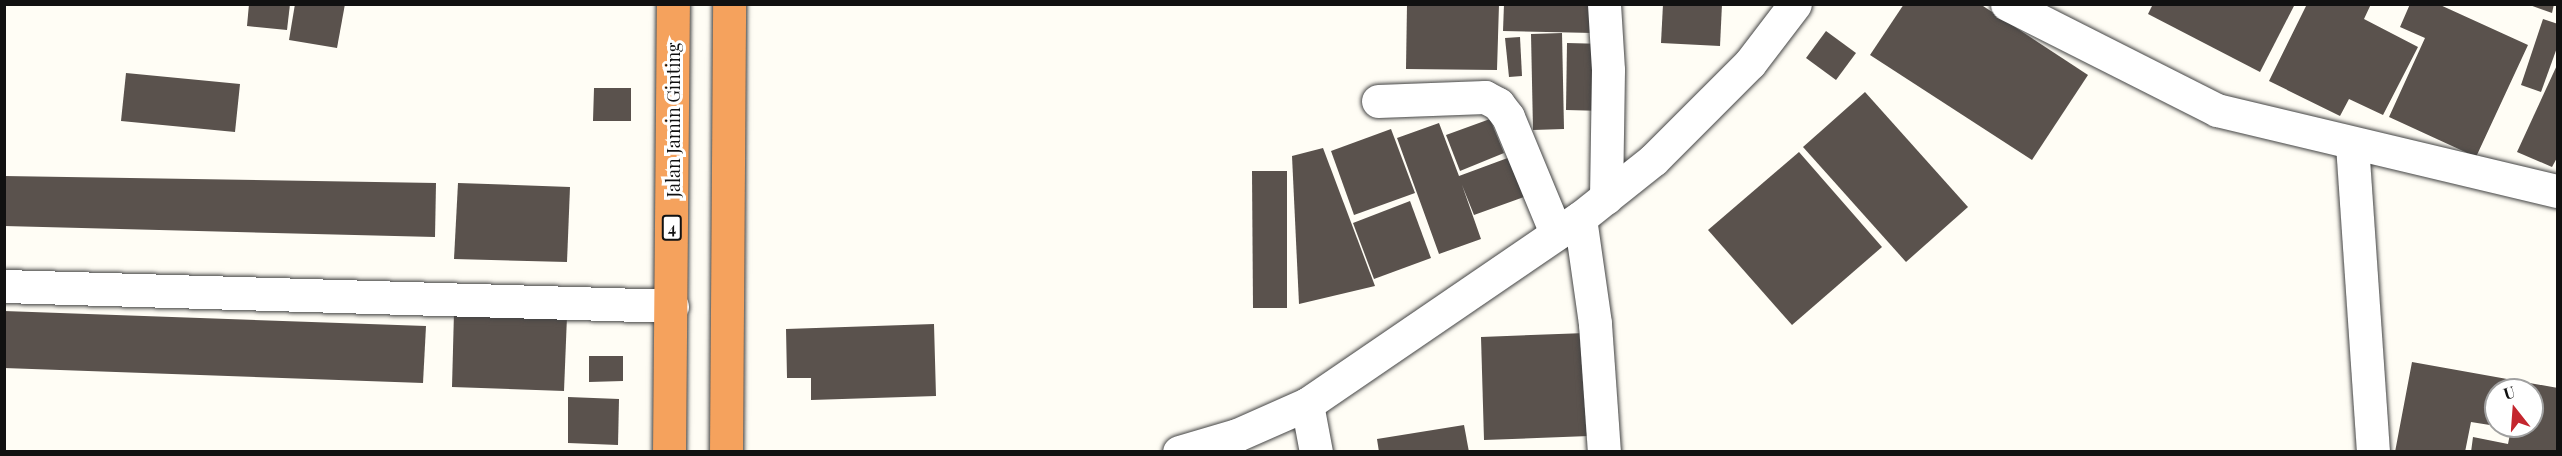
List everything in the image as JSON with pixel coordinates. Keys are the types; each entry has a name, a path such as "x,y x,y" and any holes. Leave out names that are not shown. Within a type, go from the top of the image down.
{"highway":[{"name":"Jalan Jamin Ginting","path":"669,452 674,4"},
{"path":"726,452 729,4"}],"street":[{"path":"1604,4 1608,70 1606,198"},
{"path":"1179,452 1237,435 1307,404 1568,226 1653,160 1750,63 1795,4"},
{"path":"2007,4 2217,110 2352,144 2558,191"},
{"path":"1378,101 1485,97 1498,104 1508,117 1568,226 1595,324 1604,452"},
{"path":"2352,144 2373,452"},
{"path":"4,286 672,306"},
{"path":"1307,404 1317,452"}],"building":[{"path":"249,4 290,4 287,30 247,26"},
{"path":"295,4 345,4 337,48 289,40"},
{"path":"1407,4 1499,4 1497,70 1406,69"},
{"path":"1504,4 1593,4 1593,33 1503,31"},
{"path":"1663,4 1722,4 1720,46 1661,43"},
{"path":"1904,4 1980,4 2088,75 2032,160 1870,55"},
{"path":"2153,4 2295,4 2260,72 2148,14"},
{"path":"2307,4 2371,4 2364,19 2418,47 2383,115 2349,99 2340,116 2269,81"},
{"path":"2410,4 2438,4 2528,45 2476,157 2389,117 2425,38 2400,27"},
{"path":"2527,4 2554,4 2552,13"},
{"path":"2543,19 2558,24 2558,45 2541,92 2521,85"},
{"path":"1826,31 1856,53 1836,80 1806,58"},
{"path":"1562,33 1564,129 1533,130 1531,34"},
{"path":"1520,37 1522,76 1509,77 1505,38"},
{"path":"1567,43 1606,44 1605,111 1566,110"},
{"path":"2558,63 2558,156 2552,167 2517,152"},
{"path":"126,73 240,84 235,132 121,121"},
{"path":"594,88 631,88 631,121 593,121"},
{"path":"1865,92 1968,207 1906,262 1803,147"},
{"path":"1490,119 1504,153 1460,171 1446,135"},
{"path":"1439,123 1459,176 1513,156 1527,196 1474,215 1462,185 1481,239 1439,254 1397,138"},
{"path":"1391,129 1415,193 1354,215 1331,151"},
{"path":"1323,148 1375,286 1299,304 1292,156"},
{"path":"1799,152 1882,247 1792,325 1708,230"},
{"path":"1252,171 1287,171 1287,308 1253,308"},
{"path":"4,176 436,183 435,237 4,226"},
{"path":"458,183 570,187 567,262 454,259"},
{"path":"1410,201 1431,258 1374,279 1353,223"},
{"path":"4,311 426,326 423,383 4,368"},
{"path":"454,312 567,316 564,391 452,387"},
{"path":"934,324 936,396 811,400 811,378 787,378 786,329"},
{"path":"1586,333 1589,436 1484,440 1481,337"},
{"path":"589,356 623,356 623,381 589,382"},
{"path":"2412,362 2502,378 2484,378 2484,424 2471,422 2465,452 2395,452"},
{"path":"2544,386 2558,388 2558,452 2471,452 2473,437 2508,444 2509,438 2544,438"},
{"path":"568,397 619,399 618,445 568,443"},
{"path":"1464,425 1469,452 1379,452 1377,439"}]}
